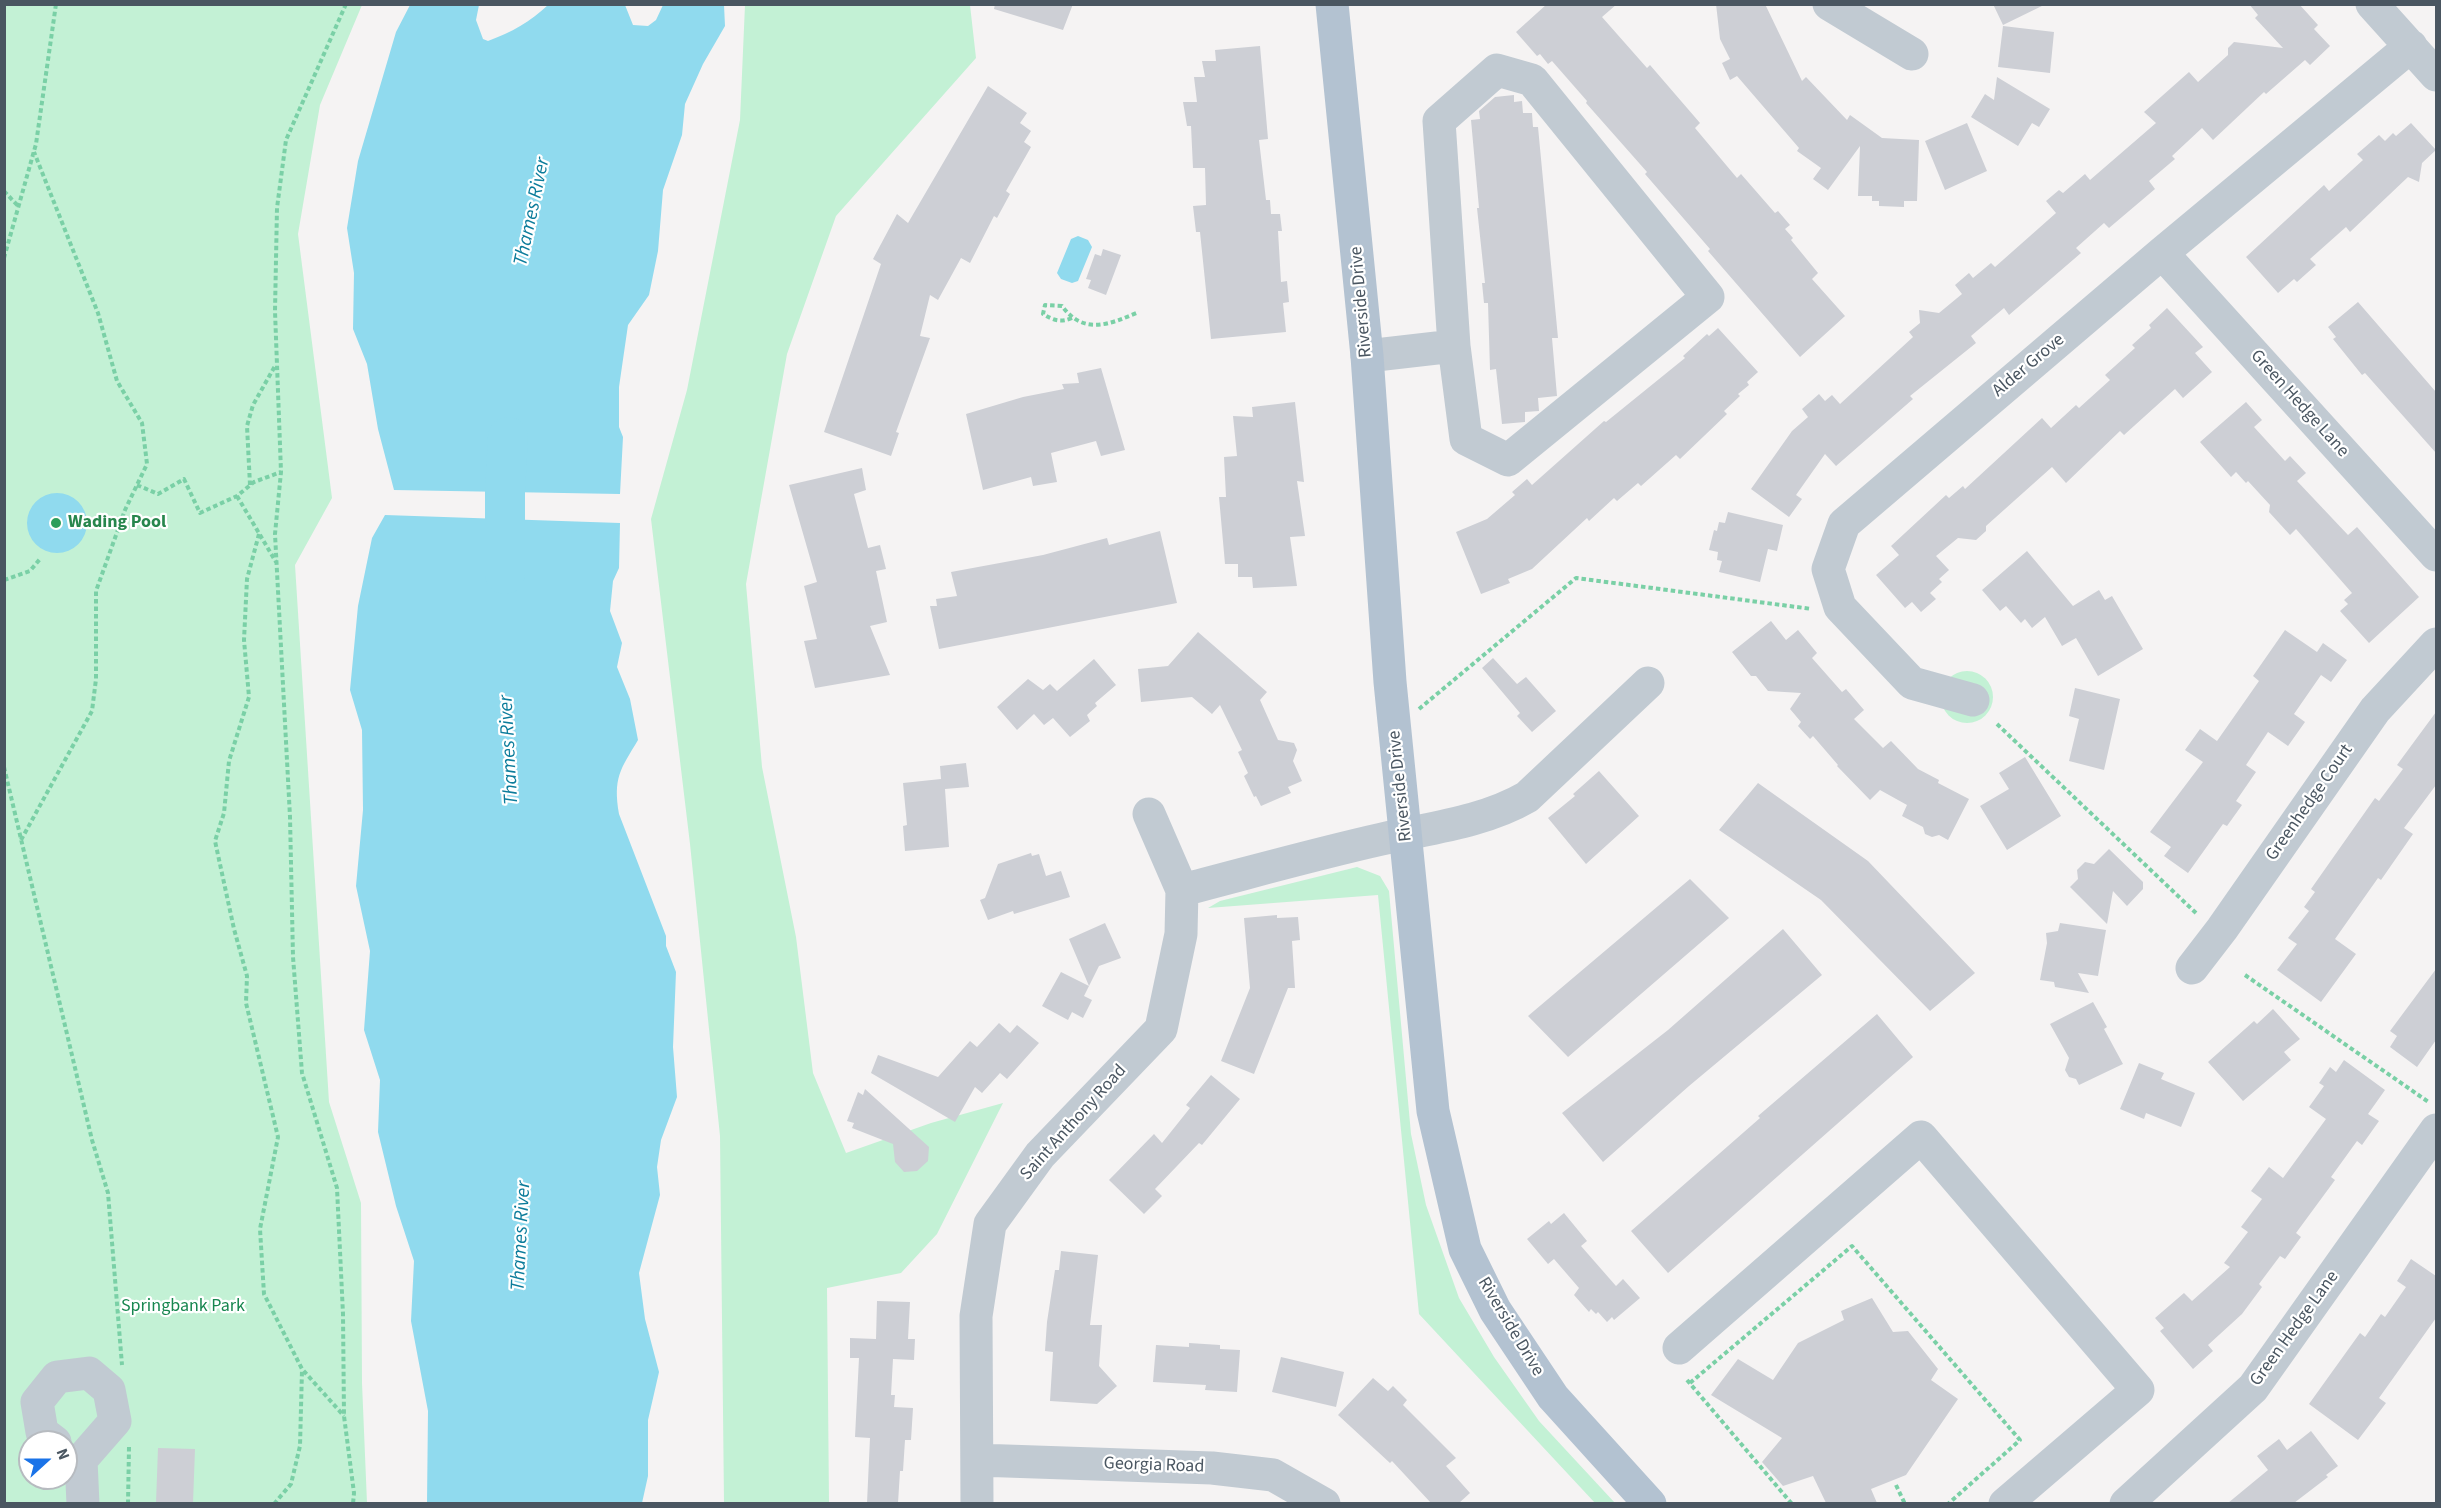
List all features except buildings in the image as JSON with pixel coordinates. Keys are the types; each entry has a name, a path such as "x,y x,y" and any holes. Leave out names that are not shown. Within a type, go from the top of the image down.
{"main road":[{"name":"Riverside Drive","path":"1332,4 1367,356 1394,717 1433,1111 1465,1249 1495,1310 1553,1397 1650,1503"}],"street":[{"path":"1829,4 1912,54"},
{"path":"2372,4 2436,75"},
{"name":"Alder Grove","path":"1973,700 1912,682 1840,608 1828,569 1844,524 2162,253 2411,46"},
{"path":"1497,70 1532,80 1708,297 1508,460 1466,439 1454,346 1439,121 1497,70"},
{"name":"Green Hedge Lane","path":"2162,253 2436,555"},
{"path":"1367,356 1454,346"},
{"name":"Greenhedge Court","path":"2192,968 2222,929 2375,710 2436,644"},
{"path":"1182,890 1426,831 1510,807 1527,797 1648,682"},
{"name":"Saint Anthony Road","path":"977,1503 976,1316 990,1224 1040,1155 1161,1029 1181,934 1182,890 1149,814"},
{"name":"Green Hedge Lane","path":"2126,1503 2253,1388 2433,1117"},
{"path":"1679,1348 1921,1137 2138,1390 2005,1503"},
{"path":"42,1430 37,1402 57,1377 90,1372 109,1390 115,1421 78,1453"},
{"name":"Georgia Road","path":"977,1460 1212,1468 1273,1475 1324,1503"},
{"path":"78,1477 83,1503"}],"path":[{"path":"4,258 34,152 55,11 54,4"},
{"path":"346,4 286,140 277,208 276,365 281,472 276,534 290,817 292,957 302,1073 337,1188 343,1314 344,1416 354,1493 353,1503"},
{"path":"21,841 92,711 96,679 96,591 125,510 147,464 142,423 117,381 98,313 34,152"},
{"path":"4,191 18,207"},
{"path":"1072,318 1064,321 1053,320 1043,314 1043,308 1046,305 1062,306 1072,318 1086,324 1098,325 1112,323 1139,312"},
{"path":"250,485 247,426 253,405 276,365"},
{"path":"137,485 158,494 184,479 200,513 237,496 250,485 281,472"},
{"path":"237,496 277,565"},
{"path":"259,534 247,579 244,640 249,697 229,761 224,813 215,842 247,976 246,1003 278,1137 260,1229 264,1294 302,1369 344,1416"},
{"path":"4,580 30,571 40,559"},
{"path":"1394,717 1414,714 1576,578 1816,609 1840,608"},
{"path":"1997,724 2197,914"},
{"path":"4,767 90,1128 108,1193 123,1368"},
{"path":"2245,975 2433,1117"},
{"path":"1792,1503 1688,1381 1852,1245 2020,1440 1948,1503"},
{"path":"274,1503 291,1484 300,1446 302,1369"},
{"path":"128,1503 129,1445"},
{"path":"1896,1485 1905,1503"}],"green space":[{"name":"Springbank Park","path":"5,5 362,5 320,105 298,234 332,498 295,565 329,1102 361,1203 362,1383 367,1503 5,1504"},
{"path":"745,5 970,5 976,58 836,216 787,354 746,584 762,767 796,937 813,1073 846,1153 931,1123 1003,1103 937,1234 901,1273 827,1288 829,1503 724,1503 720,1136 690,844 651,519 687,390 740,120"},
{"path":"1962,671 1972,671 1986,678 1993,697 1986,716 1972,723 1962,723 1952,719 1945,712 1941,702 1941,692 1945,682 1952,675"},
{"path":"1357,867 1380,876 1389,891 1411,1134 1426,1205 1459,1298 1494,1357 1539,1421 1615,1503 1595,1503 1419,1314 1378,895 1208,908 1220,901"}],"water":[{"path":"410,5 479,5 476,20 483,39 488,41 520,26 548,5 625,5 633,25 648,26 656,20 663,5 724,5 725,26 703,64 685,104 682,135 663,190 658,251 649,295 628,325 619,387 619,427 623,437 620,494 394,490 378,429 367,364 353,329 354,273 347,228 358,161 396,32"},
{"path":"1078,236 1088,240 1092,247 1078,281 1072,283 1061,279 1057,273 1071,239"},
{"name":"Wading Pool","path":"57,493 78,502 87,523 78,544 57,553 36,544 27,523 36,502"},
{"path":"385,515 620,523 619,568 613,581 610,611 622,643 617,667 630,699 638,740 619,775 617,802 619,814 666,936 666,946 676,972 673,1047 677,1097 661,1140 657,1167 660,1195 639,1273 645,1319 659,1372 648,1420 648,1476 642,1503 427,1503 428,1411 411,1321 414,1261 396,1206 378,1132 380,1080 364,1030 370,951 356,886 363,810 362,730 350,690 358,606 372,538"}],"waterway":[{"name":"Thames River","path":"505,574 508,437"}],"place":[{"name":"Wading Pool","path":"56,523"}]}
